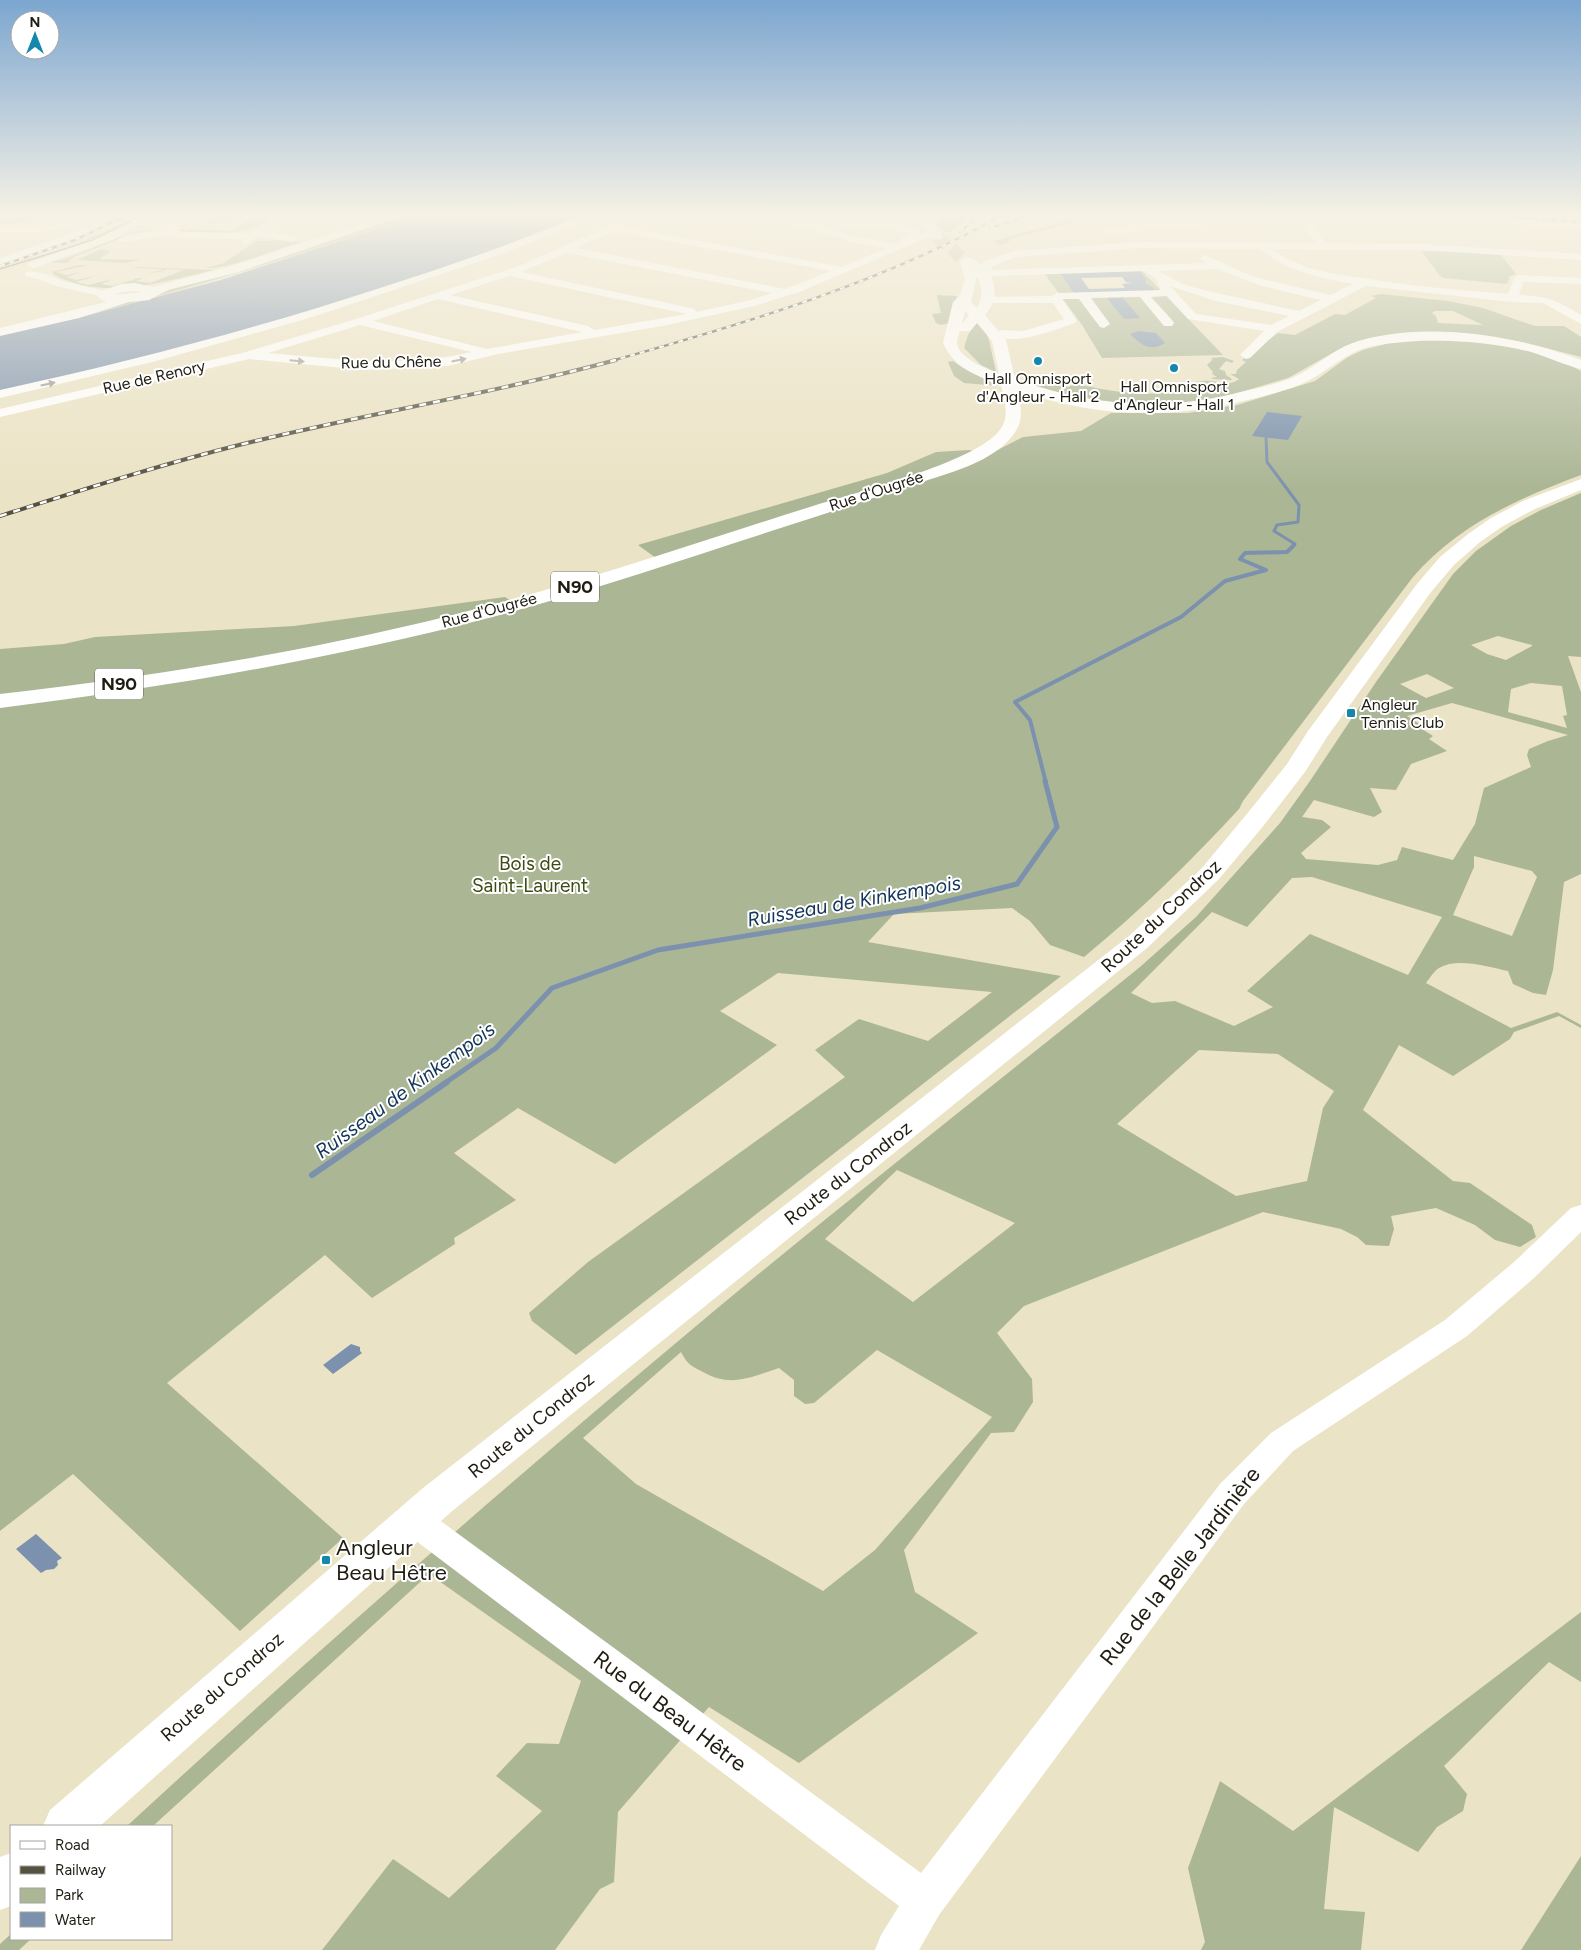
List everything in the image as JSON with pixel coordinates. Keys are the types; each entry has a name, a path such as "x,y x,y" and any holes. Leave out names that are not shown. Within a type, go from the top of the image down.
{"main road":[{"path":"0,330 70,313 88,305"},
{"path":"0,330 74,315 97,305"},
{"path":"959,305 950,343 968,365 1027,390 1074,403 1132,410 1190,408 1239,398 1286,385 1306,377 1351,348 1399,338 1450,338 1498,342 1542,351 1581,365"},
{"name":"Rue d'Ougrée","path":"965,305 1004,337"},
{"path":"956,352 961,335 986,305"},
{"name":"Rue d'Ougrée","path":"0,701 237,665 314,651 445,622 580,586 946,467 987,450 1006,435 1013,425 1015,407 1004,337 992,305"},
{"name":"Route du Condroz","path":"67,1825 234,1676 437,1500 1138,942 1210,874 1255,820 1297,767 1316,736 1424,588 1447,560 1497,522 1529,505 1581,484"},
{"path":"0,1887 10,1877"}],"street":[{"path":"0,394 168,355 343,305"},
{"name":"Rue de Renory","path":"0,413 249,355 409,305"},
{"path":"478,305 597,332"},
{"path":"659,305 701,314"},
{"name":"Rue du Chêne","path":"249,355 296,361 379,366 447,362 488,352 744,305"},
{"path":"1004,337 1024,335 1071,321 1060,305"},
{"path":"1090,305 1104,324"},
{"path":"1152,305 1168,323"},
{"path":"1181,305 1192,316 1273,329"},
{"path":"1256,305 1300,314"},
{"path":"1246,355 1273,329 1319,305"},
{"path":"1555,305 1581,320"},
{"path":"334,308 365,319 488,352"},
{"name":"Rue de la Belle Jardinière","path":"896,1950 925,1901 1232,1494 1282,1442 1456,1328 1524,1270 1581,1215"},
{"name":"Rue du Beau Hêtre","path":"415,1521 925,1901"}],"green space":[{"path":"118,305 124,305 86,315"},
{"path":"939,305 953,305 949,323 941,325 936,323 932,314 941,313"},
{"path":"1067,305 1175,305 1223,355 1102,358"},
{"path":"1363,305 1468,305 1483,308 1535,326 1564,326 1581,337 1581,357 1527,343 1459,334 1417,334 1377,337 1345,346 1288,378 1217,399 1189,404 1150,405 1089,401 1030,385 1045,381 1068,387 1075,384 1118,392 1149,394 1166,392 1191,383 1203,381 1232,383 1239,379 1230,374 1236,374 1237,370 1246,362 1242,360 1278,333 1295,335 1335,314 1345,315","holes":["1435,311 1453,311 1483,325 1438,323 1436,316 1432,313"]},
{"path":"976,323 982,323 989,340 996,372 981,365 964,348 968,335"},
{"name":"Bois de Saint-Laurent","path":"1417,340 1459,341 1501,346 1542,355 1581,371 1581,475 1534,494 1490,516 1449,542 1431,559 1413,577 1243,801 1239,809 1164,886 1105,940 1084,957 1050,945 1030,921 1012,908 894,914 868,942 1061,976 576,1355 532,1321 529,1313 588,1262 845,1077 815,1050 859,1019 928,1041 992,992 778,973 720,1011 777,1045 615,1164 518,1108 454,1153 516,1200 454,1238 455,1244 372,1298 325,1255 167,1383 343,1538 240,1631 73,1474 0,1531 0,649 64,644 95,637 294,626 505,597 519,606 663,563 638,545 887,473 936,452 969,450 988,455 1023,437 1081,431 1111,413 1188,413 1237,405 1315,381 1348,357 1363,350 1389,343"},
{"path":"1223,357 1234,361 1232,363 1226,361 1219,369 1225,371 1231,380 1211,378 1217,377 1212,374 1213,372 1207,365 1213,359 1210,358"},
{"path":"953,361 999,386 964,383 954,376 948,362"},
{"path":"1581,493 1581,657 1568,656 1581,692 1581,874 1564,882 1553,970 1546,995 1533,993 1513,984 1508,971 1464,963 1455,963 1437,969 1426,983 1511,1028 1557,1012 1581,1025 1581,1028 1559,1016 1514,1032 1510,1039 1453,1076 1399,1045 1363,1110 1453,1181 1470,1183 1532,1225 1536,1237 1520,1247 1495,1240 1475,1225 1436,1208 1391,1216 1394,1229 1389,1246 1366,1245 1357,1237 1341,1229 1263,1212 1024,1306 997,1333 1032,1379 1033,1402 1014,1432 991,1433 904,1550 915,1592 978,1633 799,1763 709,1707 618,1812 614,1882 600,1889 555,1950 322,1950 393,1859 449,1898 542,1811 496,1776 527,1743 559,1744 581,1681 429,1574 154,1825 128,1825 417,1565 639,1374 820,1224 1140,967 1196,917 1280,823 1376,682 1453,574 1476,551 1511,526 1541,510","holes":["1498,636 1532,646 1506,660 1487,654 1471,645","1427,674 1454,688 1426,698 1400,684","1531,683 1562,686 1567,715 1563,716 1567,728 1508,712 1511,689","1452,703 1568,735 1529,749 1527,755 1531,767 1484,788 1475,824 1453,860 1402,847 1397,860 1378,865 1306,859 1301,853 1331,827 1322,820 1302,817 1314,800 1374,817 1382,812 1370,788 1396,790 1411,764 1447,751 1429,739 1433,736 1407,716","1474,856 1532,871 1537,877 1512,936 1453,915 1474,867","1312,877 1442,917 1408,975 1310,934 1247,991 1273,1007 1234,1026 1175,1001 1152,1003 1131,993 1212,912 1247,927 1292,878","1199,1050 1278,1054 1334,1091 1323,1108 1307,1181 1236,1196 1117,1124","897,1170 1015,1223 913,1302 825,1239","877,1350 992,1417 875,1550 823,1591 636,1484 583,1438 681,1352 692,1366 713,1377 723,1379 741,1379 779,1368 794,1380 794,1396 805,1404 814,1403"]},
{"path":"1581,1612 1581,1682 1549,1662 1444,1766 1467,1794 1463,1811 1437,1827 1418,1852 1334,1807 1324,1909 1365,1912 1361,1950 1201,1950 1205,1942 1188,1868 1220,1781 1293,1831"},
{"path":"1581,1856 1581,1950 1521,1950"},
{"path":"10,1935 10,1940 30,1940 19,1950 0,1950 0,1944"}],"water":[{"path":"126,305 332,305 126,363 0,391 0,335"},
{"path":"1113,305 1129,305 1140,318 1124,319"},
{"path":"1138,331 1156,333 1165,343 1154,347 1146,346 1130,334"},
{"path":"1267,412 1302,416 1288,440 1252,436"},
{"path":"351,1344 360,1347 362,1353 333,1374 323,1365"},
{"path":"36,1534 62,1558 57,1561 58,1565 54,1569 41,1573 16,1549"}],"waterway":[{"name":"Ruisseau de Kinkempois","path":"1046,783 1030,720 1015,702 1181,617 1225,581 1266,570 1240,559 1245,553 1287,552 1295,544 1274,531 1277,525 1298,522 1299,505 1267,462 1266,438"},
{"name":"Ruisseau de Kinkempois","path":"445,1083 496,1048 552,988 658,950 920,908 1017,884 1057,827 1045,781"},
{"name":"Ruisseau de Kinkempois","path":"312,1175 447,1082"}],"railway":[{"path":"611,361 794,305"},
{"path":"0,516 149,470 239,445 522,383 616,360"}],"place":[{"name":"Hall Omnisport d'Angleur - Hall 2","path":"1038,361"},
{"name":"Hall Omnisport d'Angleur - Hall 1","path":"1174,368"},
{"name":"Angleur Tennis Club","path":"1351,713"},
{"name":"Angleur Beau Hêtre","path":"326,1560"}]}
